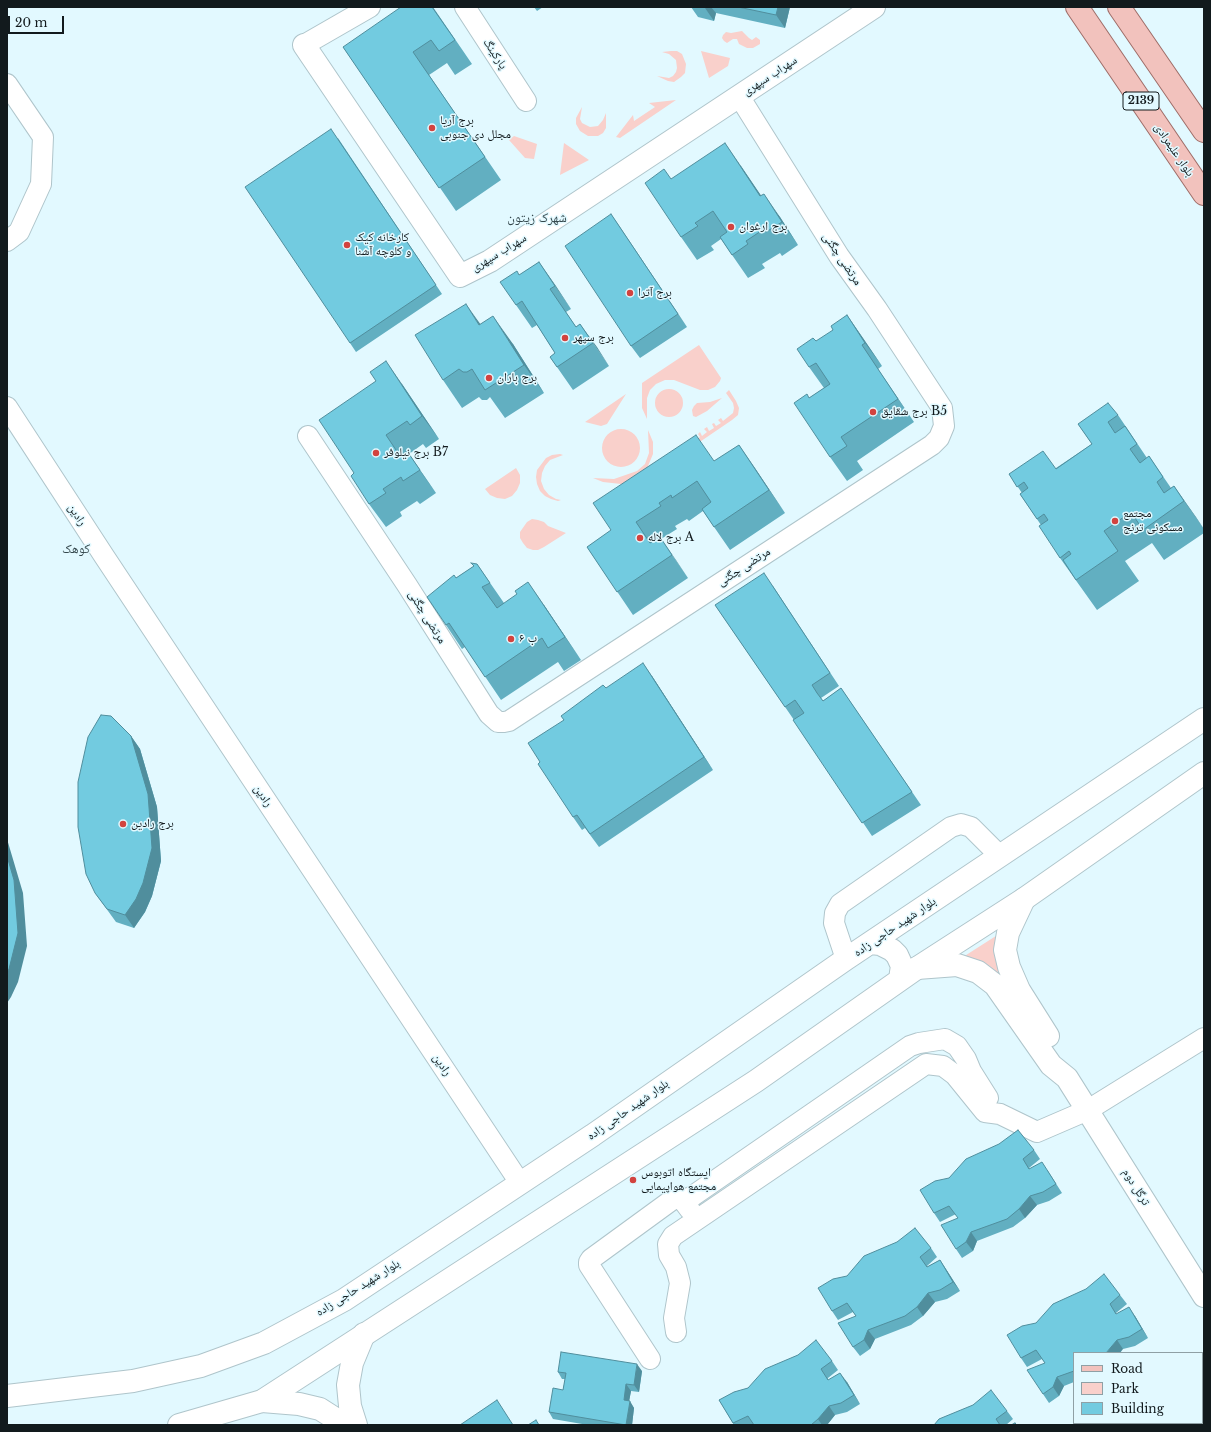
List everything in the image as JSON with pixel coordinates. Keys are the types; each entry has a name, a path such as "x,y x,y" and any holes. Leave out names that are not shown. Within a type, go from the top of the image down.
{"main road":[{"name":"سهراب سپهری","path":"304,45 460,276 490,261 874,7"},
{"name":"بلوار علیمرادی","path":"1077,7 1204,194"},
{"name":"2139","path":"1120,7 1202,125"},
{"name":"بلوار شهید حاجی زاده","path":"7,1396 133,1381 201,1366 264,1343 344,1300 593,1135 846,959 1204,719"},
{"path":"228,1425 364,1334 756,1081 909,973 1024,899 1204,773"},
{"name":"ترگل دوم","path":"1024,899 1008,933 1005,950 1007,961 1019,990 1059,1054 1066,1078"},
{"path":"871,943 880,944 892,950 897,955 902,966 909,973"},
{"name":"ترگل دوم","path":"909,973 957,965 978,972 995,985 1051,1065 1066,1078 1088,1110 1204,1296"},
{"path":"356,1425 350,1406 348,1385 352,1364 364,1334"},
{"path":"179,1425 262,1401 299,1404 320,1409 345,1425"}],"street":[{"name":"سهراب سپهری","path":"304,45 370,7"},
{"name":"پارکینگ","path":"465,7 526,101"},
{"path":"7,84 43,138 41,184 19,232 7,241"},
{"name":"مرتضی چگنی","path":"308,436 407,585 489,714 498,722 509,721 932,445 939,438 944,426 942,408 877,309 839,256 739,96"},
{"name":"رادین","path":"7,407 104,556 520,1183"},
{"path":"846,959 834,923 835,914 840,904 951,827 961,824 971,827 1000,856"},
{"path":"676,1332 674,1318 680,1284 676,1267 669,1255 668,1244 673,1236 926,1064 943,1066 955,1075 985,1112 1000,1114 1037,1132 1088,1110 1204,1038"},
{"path":"684,1202 910,1046 919,1043 945,1039 958,1046 981,1089 1000,1114"},
{"path":"650,1359 589,1265 589,1262 591,1258 676,1197 679,1196 697,1220"}],"green space":[{"path":"742,31 752,40 756,37 760,40 760,44 753,48 747,48 739,44 737,39 733,39 727,43 722,38 726,32 731,33"},
{"path":"677,51 682,54 686,64 685,73 674,82 657,76 669,78 676,72 676,60 669,54 662,52"},
{"path":"701,51 730,58 728,66 709,78"},
{"path":"676,100 620,138 616,137 633,115 634,121 655,107 649,103"},
{"path":"582,107 580,119 582,123 590,127 598,126 606,113 606,128 603,133 598,136 588,136 580,131 576,124 576,118"},
{"path":"514,136 537,144 534,159 525,158 509,140"},
{"path":"564,143 589,160 560,175"},
{"path":"699,345 721,378 720,381 715,387 708,390 700,390 674,380 665,380 656,384 650,390 647,398 647,419 642,408 642,383"},
{"path":"669,389 675,390 679,393 682,397 682,409 679,413 675,416 669,417 663,416 659,413 656,409 655,403 656,397 659,393 663,390"},
{"path":"729,390 739,408 738,415 682,454 694,441 692,437 694,436 697,439 700,437 698,434 700,432 702,436 707,432 704,429 707,427 709,431 714,428 712,424 714,423 716,426 721,423 718,420 721,418 723,421 733,413 733,403 726,393"},
{"path":"626,394 607,424 601,426 585,422"},
{"path":"722,398 707,411 696,417 693,416 692,410 697,403 710,402"},
{"path":"617,429 625,429 635,434 639,441 639,455 635,462 625,467 617,467 607,462 605,459 602,452 602,444 607,434 610,432"},
{"path":"648,430 653,442 653,454 648,466 657,471 624,493 621,484 603,482 593,478 614,479 637,471 645,464 649,453"},
{"path":"552,455 563,455 550,460 545,466 541,481 544,489 549,495 561,500 558,501 545,496 540,491 536,477 537,470 546,458"},
{"path":"516,468 520,475 520,483 512,496 505,499 490,495 485,489"},
{"path":"532,519 544,522 548,526 566,533 538,550 527,548 520,538 520,532 527,522"},
{"path":"999,934 1006,982 989,966 978,960 963,957"}],"building":[{"name":"برج آریا مجلل دی جنوبی","path":"401,7 432,7 455,40 439,51 431,40 413,52 485,157 439,188 343,47"},
{"path":"738,7 778,7 776,15"},
{"name":"کارخانه کیک و کلوچه آشنا","path":"331,129 436,285 350,343 245,187"},
{"name":"برج ارغوان","path":"725,143 760,196 764,194 782,222 766,232 764,229 746,241 748,244 732,255 720,237 727,232 713,211 695,223 698,226 681,237 645,183 664,169 671,179"},
{"name":"برج آترا","path":"611,214 678,314 631,346 565,246"},
{"path":"539,262 555,286 550,289 576,327 580,324 593,343 557,367 550,357 555,353 522,301 516,305 500,282 517,271 519,275"},
{"path":"466,304 479,325 493,316 524,365 485,390 472,369 467,372 463,372 459,369 443,380 415,335"},
{"name":"برج شقایق B5","path":"847,315 865,343 862,345 898,399 841,437 847,446 830,457 794,403 807,394 809,398 830,384 816,363 809,367 797,349 813,338 816,341 833,330 831,326"},
{"name":"برج نیلوفر B7","path":"386,361 422,416 410,425 407,421 386,435 400,456 407,451 420,470 403,481 401,477 383,489 386,493 369,504 351,476 354,473 319,420 376,381 370,372"},
{"name":"مجتمع مسکونی ترنج","path":"1108,403 1118,415 1108,422 1115,433 1125,426 1137,444 1130,449 1140,463 1149,456 1163,477 1157,482 1164,493 1174,486 1184,501 1143,530 1131,512 1104,531 1118,551 1076,580 1063,560 1071,554 1069,551 1060,558 1039,526 1048,520 1044,514 1037,519 1020,494 1028,488 1024,482 1017,487 1009,474 1043,451 1056,469 1092,444 1078,424"},
{"path":"696,435 714,461 739,445 769,490 714,527 702,509 711,502 697,481 672,498 671,495 659,503 661,506 636,522 650,543 660,537 672,555 617,592 587,547 611,530 593,503"},
{"name":"ب ۶","path":"471,563 477,564 490,583 482,587 497,608 517,594 515,591 528,582 565,637 548,648 542,638 485,677 449,623 446,625 427,597 454,575 456,578 474,566"},
{"path":"764,573 830,673 812,685 817,693 823,701 841,688 912,792 862,823 793,720 804,713 795,700 785,707 715,605"},
{"path":"643,663 704,757 590,834 577,815 573,817 538,764 540,762 528,743 564,720 561,716 603,685 606,688"},
{"name":"برج رادین","path":"101,715 111,716 131,736 148,794 152,848 143,883 136,899 125,915 107,909 95,893 86,874 78,827 78,782 88,737"},
{"path":"7,856 14,880 18,933 7,973"},
{"path":"1018,1130 1034,1150 1023,1159 1029,1169 1042,1162 1056,1184 1043,1192 1030,1196 1019,1209 1007,1219 971,1232 966,1242 956,1249 941,1225 958,1218 949,1206 934,1213 920,1190 935,1181 949,1178 966,1159 999,1144"},
{"path":"915,1228 931,1248 920,1257 927,1267 940,1260 953,1282 940,1290 928,1293 917,1307 905,1316 868,1330 864,1340 853,1347 838,1323 856,1316 847,1303 832,1311 818,1288 833,1279 847,1276 864,1256 897,1242"},
{"path":"1104,1274 1120,1295 1110,1304 1116,1314 1129,1307 1142,1329 1129,1337 1117,1340 1107,1352 1073,1352 1073,1371 1057,1377 1053,1387 1043,1394 1027,1370 1045,1363 1036,1350 1021,1358 1007,1335 1022,1326 1036,1323 1053,1304 1086,1289"},
{"path":"816,1340 832,1361 821,1369 828,1380 840,1373 854,1395 841,1403 829,1406 811,1425 754,1425 748,1416 733,1423 719,1400 734,1392 748,1388 765,1369 798,1355"},
{"path":"561,1352 637,1364 634,1385 626,1384 624,1400 630,1401 626,1425 549,1412 553,1388 563,1390 566,1373 558,1372"},
{"path":"991,1390 1007,1411 996,1419 1000,1425 934,1425 939,1419 973,1405"},
{"path":"497,1400 513,1425 460,1425"},
{"path":"536,1420 539,1425 528,1425"}],"place":[{"name":"برج آریا مجلل دی جنوبی","path":"432,128"},
{"name":"برج ارغوان","path":"731,227"},
{"name":"کارخانه کیک و کلوچه آشنا","path":"347,245"},
{"name":"برج آترا","path":"630,293"},
{"name":"برج سپهر","path":"565,338"},
{"name":"برج باران","path":"489,378"},
{"name":"برج شقایق B5","path":"873,412"},
{"name":"برج نیلوفر B7","path":"376,453"},
{"name":"مجتمع مسکونی ترنج","path":"1115,521"},
{"name":"برج لاله A","path":"640,538"},
{"name":"ب ۶","path":"511,639"},
{"name":"برج رادین","path":"123,824"},
{"name":"ایستگاه اتوبوس مجتمع هواپیمایی","path":"633,1180"}],"district":[{"name":"شهرک زیتون","path":"537,218"},
{"name":"کوهک","path":"76,549"}]}
